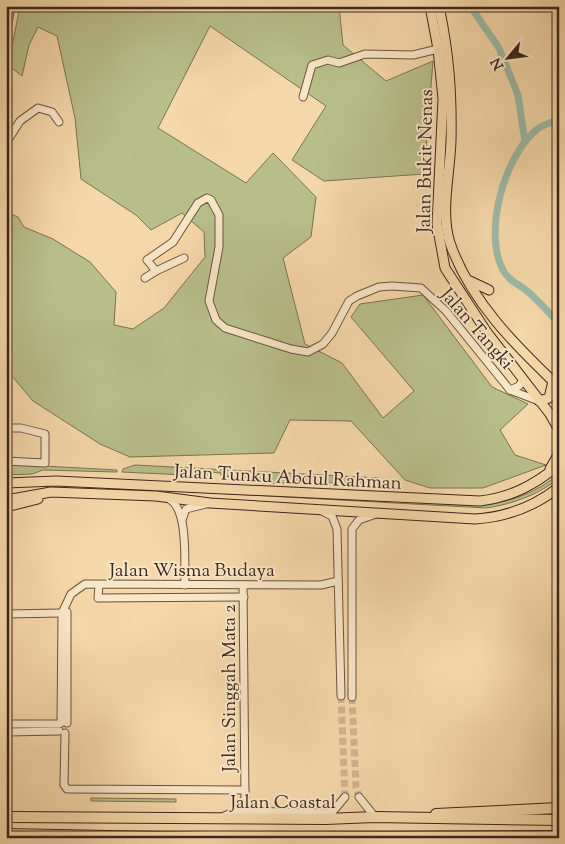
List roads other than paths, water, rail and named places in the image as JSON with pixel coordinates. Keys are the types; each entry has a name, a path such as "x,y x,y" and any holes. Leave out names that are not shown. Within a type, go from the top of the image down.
{"highway":[{"path":"380,817 559,808"},
{"name":"Jalan Coastal","path":"6,817 214,818 328,816 522,821 559,820"},
{"path":"6,835 209,838"},
{"name":"Jalan Coastal","path":"216,838 559,836"}],"main road":[{"name":"Jalan Bukit Nenas","path":"430,6 438,50 443,99 437,206 439,243 450,276 559,430"},
{"name":"Jalan Bukit Nenas","path":"439,6 452,82 448,232 450,243 468,280 498,325 520,350 556,384"},
{"path":"468,280 489,290"},
{"path":"479,298 476,307 499,346"},
{"path":"539,401 549,398 556,384"},
{"path":"548,474 559,453"},
{"name":"Jalan Tunku Abdul Rahman","path":"6,483 56,481 480,501 513,495 526,489 559,465"},
{"name":"Jalan Tunku Abdul Rahman","path":"6,500 51,492 156,496 210,503 321,511 488,518 508,514 538,502 559,487"},
{"path":"6,508 40,498 51,492"}],"street":[{"path":"6,35 11,6"},
{"path":"303,97 312,65 328,60 339,63 365,54 413,55 438,50"},
{"path":"6,143 20,121 38,108 52,112 59,122"},
{"name":"Jalan Tangki","path":"156,271 147,260 173,242 198,203 208,198 216,205 219,215 219,247 209,301 216,320 225,328 291,349 308,352 323,344 332,333 350,301 357,296 379,287 420,288 446,310 510,390 539,401"},
{"path":"145,278 184,258"},
{"name":"Jalan Tangki","path":"510,390 519,386 522,380"},
{"path":"6,428 21,428 45,434 44,463 6,461"},
{"path":"169,499 178,505 182,520 185,585"},
{"path":"182,520 186,509 210,503"},
{"path":"321,511 332,516 337,529 341,696"},
{"path":"337,529 345,532 352,529 359,520 379,513"},
{"path":"352,529 352,697"},
{"path":"338,544 344,539 352,544"},
{"name":"Jalan Wisma Budaya","path":"69,597 73,590 85,584 321,585 338,581"},
{"path":"98,585 98,598 244,598"},
{"name":"Jalan Singgah Mata 2","path":"243,585 245,790"},
{"name":"Jalan Wisma Budaya","path":"321,585 339,594"},
{"path":"69,597 62,613 62,726 64,785 67,789 245,790 243,805 237,811"},
{"path":"62,726 66,613 69,597"},
{"path":"6,614 62,613"},
{"path":"340,644 342,638 346,637 352,643"},
{"path":"340,674 341,678 346,680 352,674"},
{"path":"6,724 62,726"},
{"path":"6,732 62,726"},
{"path":"359,796 367,809 380,817"},
{"path":"214,818 237,811 328,816 345,797"}],"waterway":[{"path":"470,6 499,48 518,95 525,142"},
{"path":"559,119 537,129 524,143 514,159 500,197 495,236 497,255 505,273 510,279 526,290 559,323"}],"tunnel":[{"path":"341,696 345,797"},
{"path":"352,697 356,787 359,797"}]}
